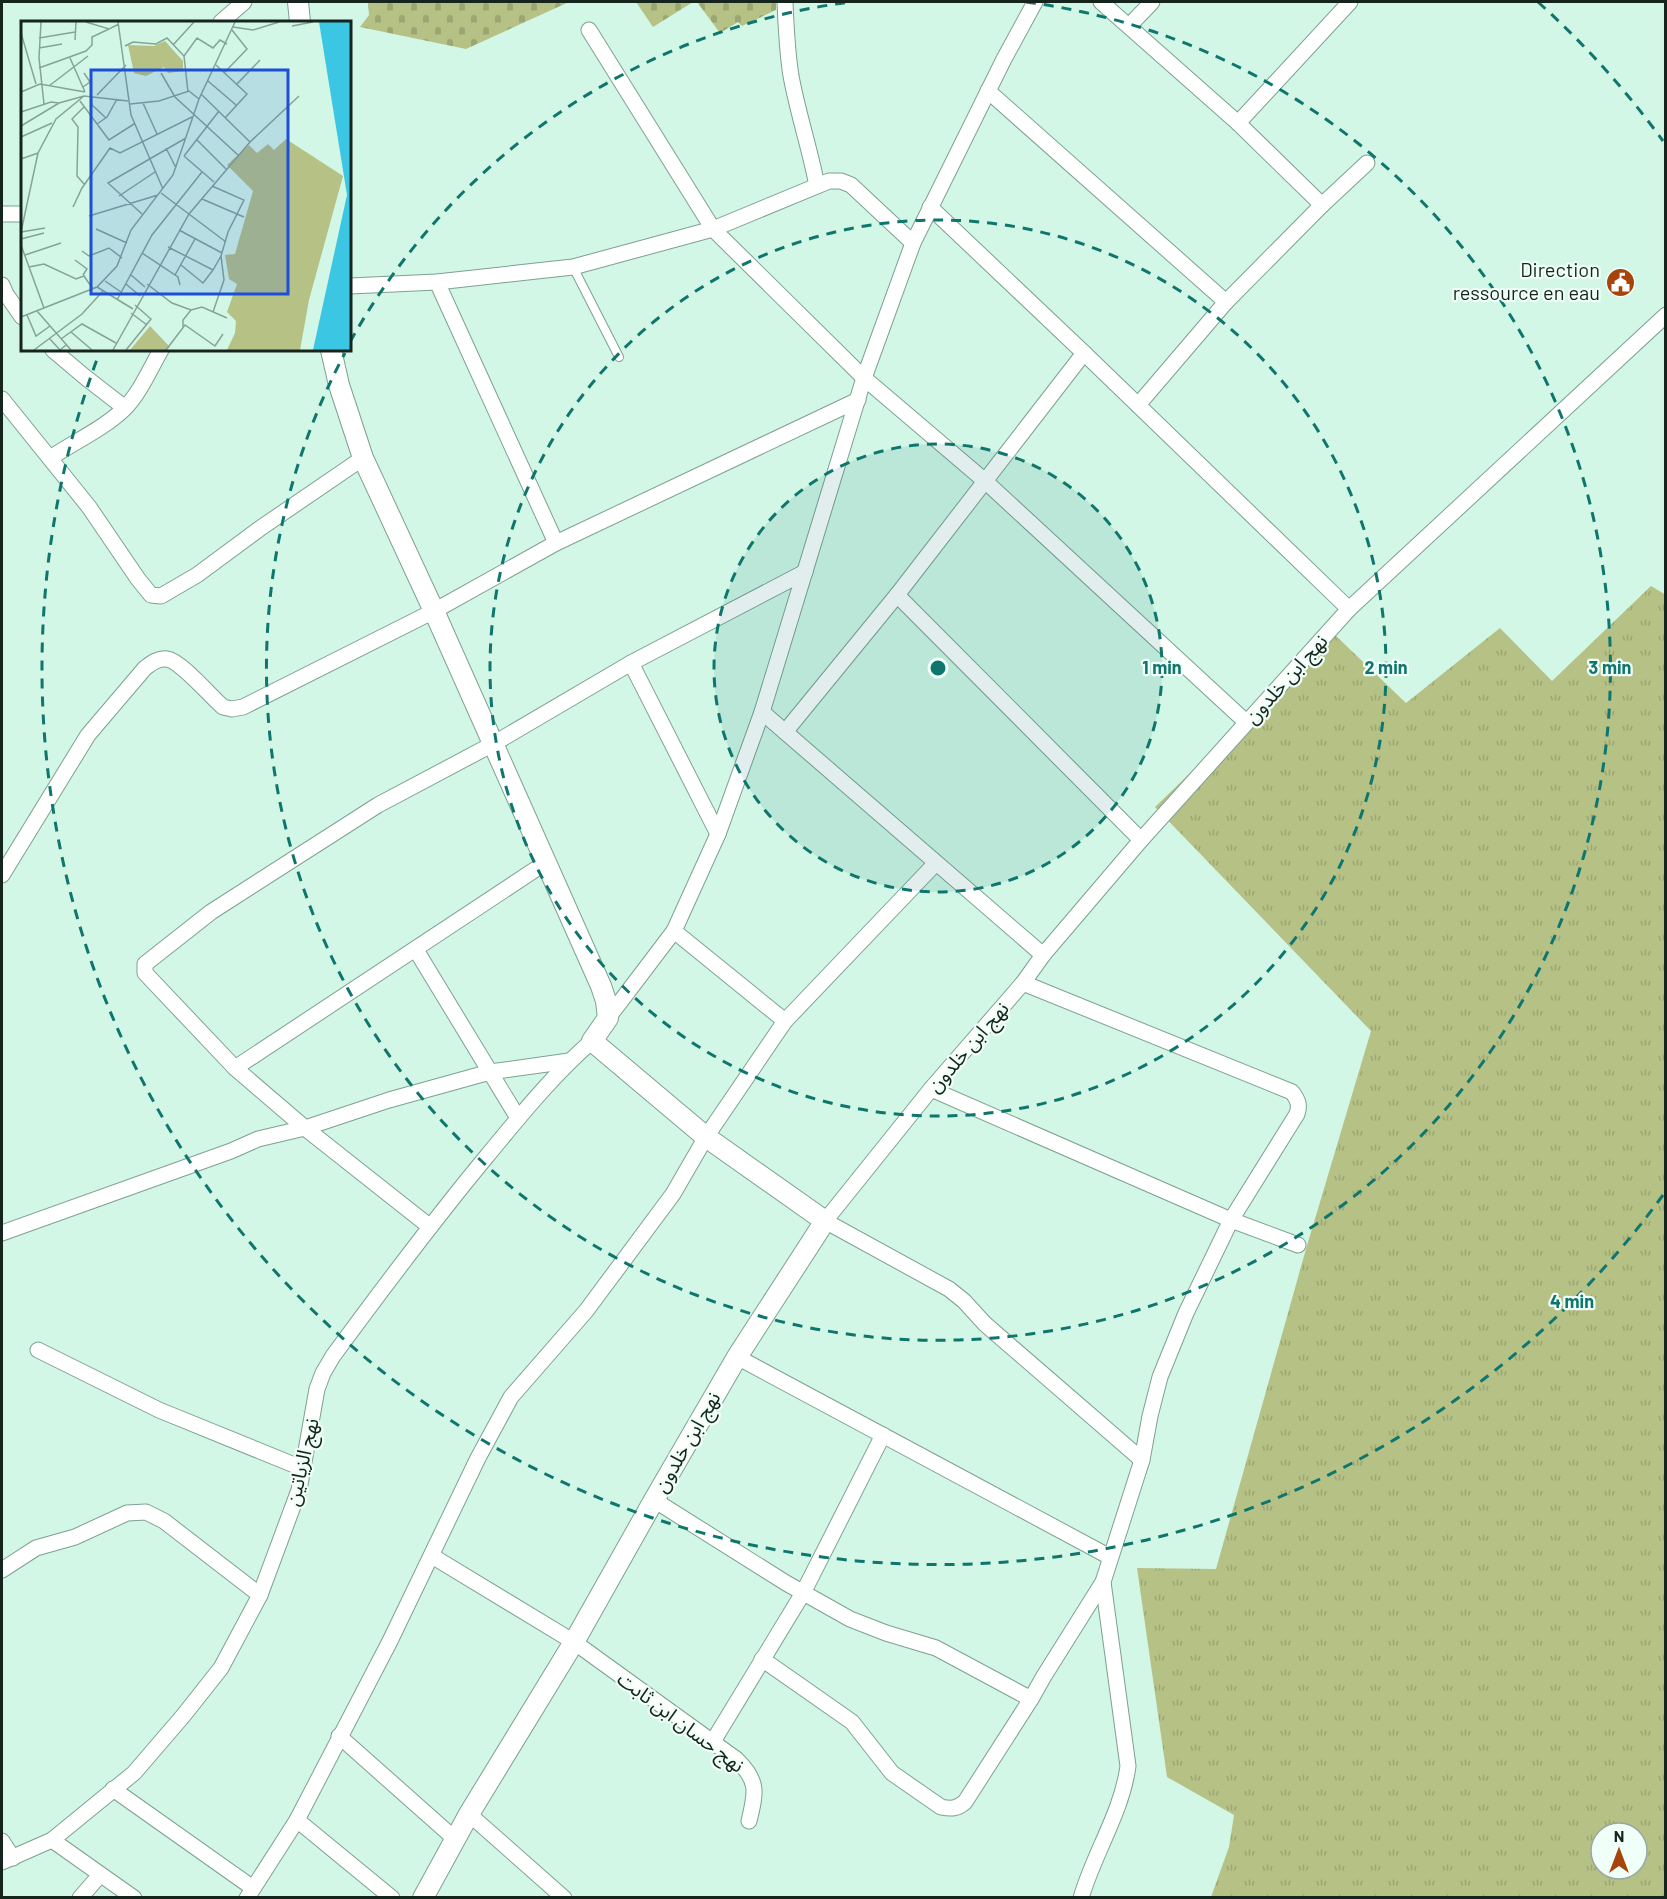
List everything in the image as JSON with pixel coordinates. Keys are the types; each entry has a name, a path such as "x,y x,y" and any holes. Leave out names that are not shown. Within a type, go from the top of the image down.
{"street":[{"path":"222,21 244,2"},
{"path":"298,2 300,21"},
{"path":"785,2 786,40 792,78 817,186"},
{"path":"1035,2 913,243 864,378 762,712 718,834 674,931 592,1041 706,1137 825,1221 949,1289 964,1301 985,1324 1142,1460"},
{"path":"1101,2 1238,123 1322,205"},
{"path":"1129,26 1152,2"},
{"path":"1238,123 1350,2"},
{"path":"589,30 713,229 864,378 985,481 1246,722"},
{"path":"988,91 1226,302"},
{"path":"1138,405 1226,302 1367,163"},
{"path":"351,285 437,282 573,267 713,229 829,181 841,181 851,185 913,243"},
{"path":"930,207 1349,609"},
{"path":"2,214 21,214"},
{"path":"437,282 556,543"},
{"path":"2,285 21,316"},
{"name":"نهج ابن خلدون","path":"423,1898 469,1814 574,1642 737,1357 825,1221 931,1089 1141,840 1349,609 1665,315"},
{"path":"54,351 125,408"},
{"path":"50,458 125,408 150,371 160,351"},
{"path":"331,351 339,385 363,458 578,932 606,1001 608,1018"},
{"path":"785,732 897,595 1084,353"},
{"path":"2,399 89,507 138,579 155,597 161,596 196,575 363,458"},
{"path":"2,875 88,735 145,668 154,661 166,659 176,662 223,707 232,709 243,707 434,611 556,543 858,400"},
{"path":"429,1226 305,1128 235,1068 145,973 145,964 211,912 378,805 493,744 632,663 806,572"},
{"path":"897,595 1141,840"},
{"path":"632,663 718,834"},
{"path":"762,712 935,864 1043,955"},
{"path":"235,1068 545,863"},
{"path":"113,1789 250,1893 297,1820 390,1641 478,1458 511,1397 586,1311 673,1194 706,1137 785,1021 935,864"},
{"path":"674,931 785,1021"},
{"path":"416,950 518,1118"},
{"path":"762,1659 852,1722 892,1773 941,1807 958,1808 964,1802 1104,1582 1142,1460 1160,1377 1186,1313 1231,1220 1297,1114 1300,1106 1292,1092 1023,982"},
{"name":"نهج الزياتين","path":"7,1860 52,1840 134,1773 221,1668 260,1595 299,1490 317,1389 333,1356 429,1226 569,1060 592,1041"},
{"path":"2,1233 231,1151 258,1139 305,1128 389,1100 490,1072 569,1060"},
{"path":"931,1089 1231,1220 1298,1245"},
{"path":"38,1350 159,1410 304,1469"},
{"path":"737,1357 1110,1557"},
{"path":"712,1743 803,1593 883,1435"},
{"path":"654,1500 803,1593 850,1619 936,1648 1031,1699"},
{"path":"2,1570 36,1548 75,1537 127,1513 141,1512 156,1515 260,1595"},
{"name":"نهج حسان ابن ثابت","path":"432,1556 574,1642 736,1759 752,1779 755,1795 749,1821"},
{"path":"1081,1898 1087,1876 1125,1785 1128,1766 1104,1582"},
{"path":"339,1736 455,1839"},
{"path":"469,1814 564,1898"},
{"path":"297,1820 392,1898"},
{"path":"52,1840 134,1898"},
{"path":"2,1841 7,1860"},
{"path":"80,1898 100,1875"}],"lane":[{"path":"573,267 619,357"}],"green space":[{"path":"368,2 569,2 466,49 360,27 369,15"},
{"path":"636,2 693,2 653,27"},
{"path":"697,2 776,2 776,10 742,26 738,22 720,33"},
{"path":"1651,586 1666,595 1665,1897 1211,1897 1229,1847 1234,1815 1167,1777 1137,1568 1216,1569 1306,1249 1371,1031 1155,807 1334,634 1406,703 1500,628 1552,681"}],"place":[{"name":"Direction ressource en eau","path":"1621,282"}]}
